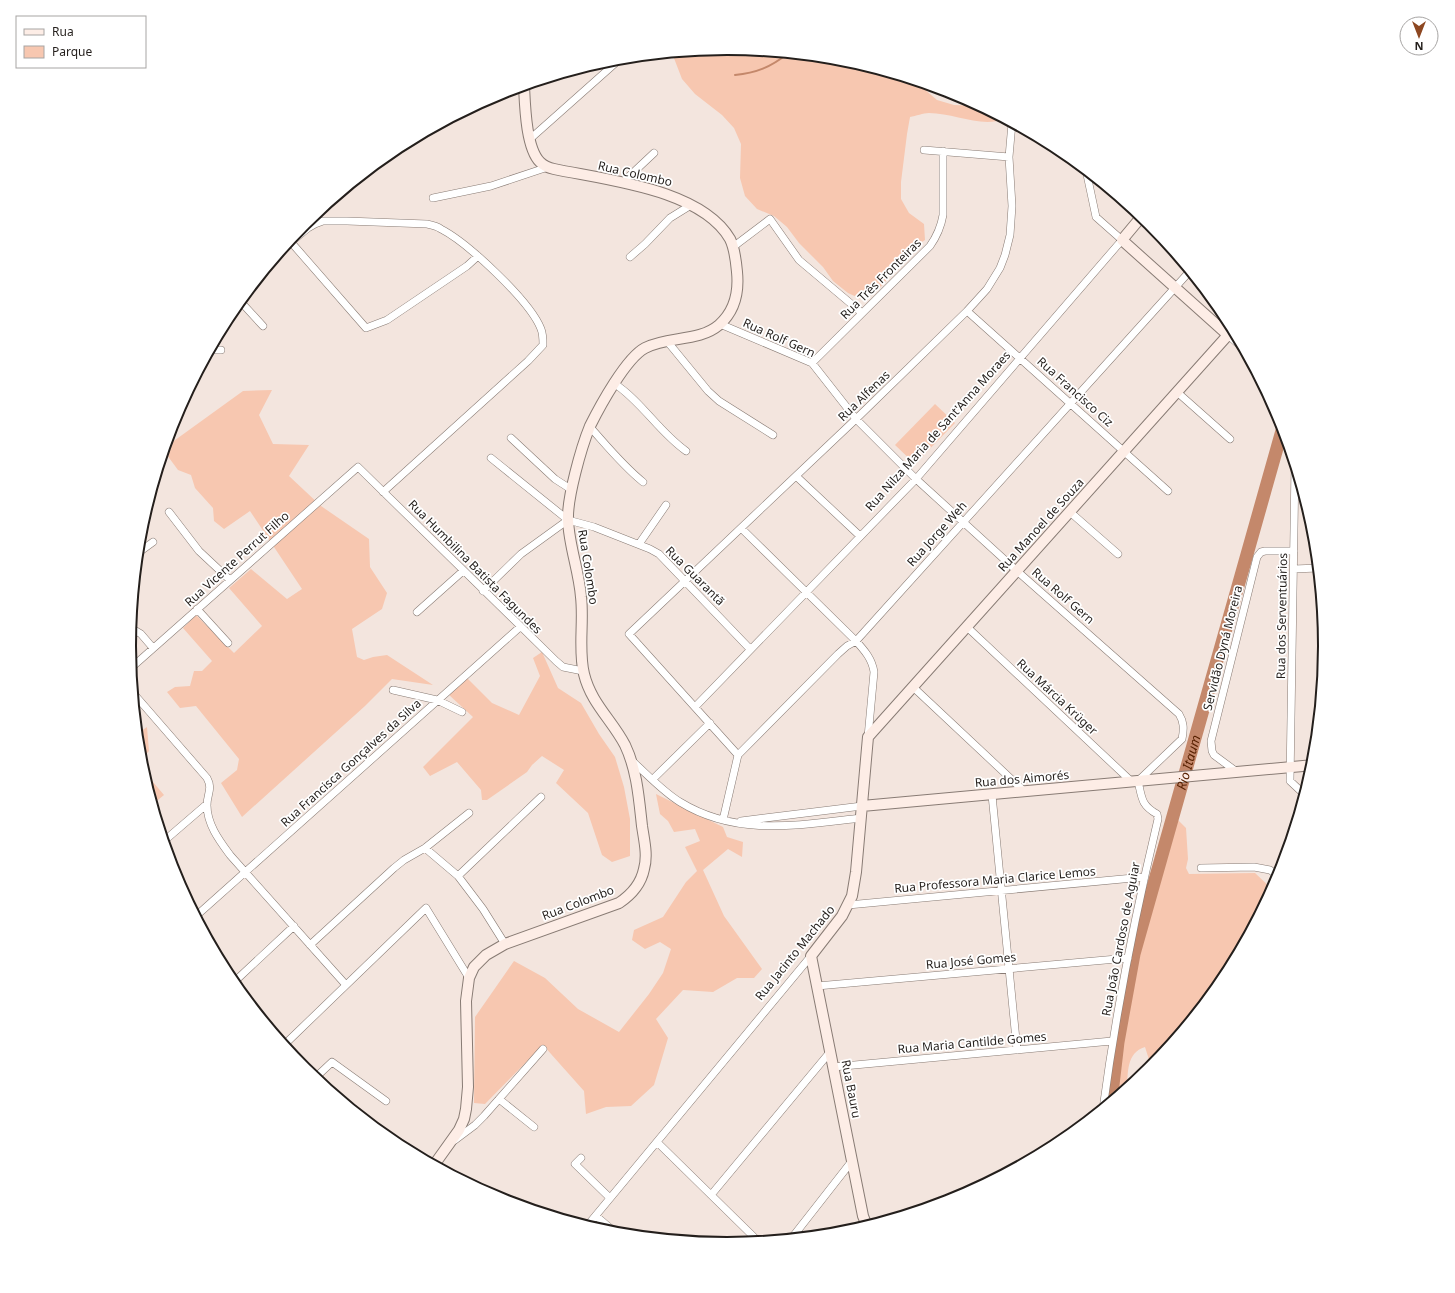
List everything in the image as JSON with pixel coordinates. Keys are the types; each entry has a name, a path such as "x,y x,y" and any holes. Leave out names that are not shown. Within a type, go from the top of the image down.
{"street":[{"path":"530,139 612,66"},
{"path":"525,91 530,139 536,157 540,162 548,167"},
{"name":"Rua Alfenas","path":"695,707 629,634 856,419 967,311 987,289 1000,268 1008,246 1010,235 1012,206 1009,157 1012,128"},
{"path":"924,150 1009,157"},
{"name":"Rua Três Fronteiras","path":"812,363 930,246 936,238 943,215 943,151"},
{"path":"622,183 654,153"},
{"path":"433,198 491,186 548,167"},
{"name":"Rua Colombo","path":"437,1161 450,1144 464,1119 468,1098 466,1002 469,978 474,967 494,949 505,944 612,907 626,899 637,887 644,871 646,852 637,785 630,760 623,742 591,695 583,671 581,595 568,520 572,490 590,427 629,362 640,351 656,343 709,331 720,324 728,314 736,296 737,277 733,247 729,238 720,226 708,216 691,205 662,192 554,170 548,167"},
{"path":"1087,177 1096,217 1175,287 1225,327"},
{"path":"630,257 670,218 691,205"},
{"path":"733,247 770,219 800,260 862,313"},
{"path":"310,227 322,221 347,221 427,224 442,229 478,256 502,280 528,309 541,329 543,345 528,361 383,492"},
{"name":"Rua Nilza Maria de Sant'Anna Moraes","path":"695,707 916,479 1138,221"},
{"path":"294,244 366,328 387,320 467,266 478,256"},
{"name":"Rua Jorge Weh","path":"738,755 838,654 847,646 856,641 1187,274"},
{"path":"244,306 262,326"},
{"name":"Rua Francisco Ciz","path":"967,311 1168,490"},
{"name":"Rua Rolf Gern","path":"720,324 812,363 856,419 916,479 1017,571 1179,714 1182,719 1183,726 1182,739 1135,782"},
{"name":"Rua Manoel de Souza","path":"868,737 1229,334"},
{"path":"666,341 708,391 719,401 773,435"},
{"path":"216,350 220,350"},
{"path":"615,384 627,393 675,443 686,451"},
{"path":"1177,392 1230,439"},
{"path":"590,427 623,464 643,482"},
{"path":"511,438 555,479 572,490"},
{"path":"484,591 521,554 568,520 491,458"},
{"name":"Rua Humbilina Batista Fagundes","path":"358,467 556,661 563,667 583,671"},
{"name":"Rua Vicente Perrut Filho","path":"136,663 358,467"},
{"path":"796,476 860,536"},
{"name":"Rua dos Serventuários","path":"1295,479 1290,781 1301,791"},
{"path":"639,544 666,505"},
{"path":"169,512 199,551 230,580"},
{"path":"1070,512 1118,554"},
{"name":"Rua Guarantã","path":"568,520 594,527 639,544 659,554 750,649"},
{"name":"Rua Jacinto Machado","path":"591,1222 834,928 848,905 854,886 873,668 869,657 856,641 741,528"},
{"path":"144,548 153,542"},
{"name":"Servidão Dyná Moreira","path":"1237,772 1214,755 1211,741 1257,557 1261,552 1265,551 1294,551"},
{"path":"1294,568 1314,568"},
{"path":"417,612 464,571"},
{"path":"197,609 228,643"},
{"name":"Rua Francisca Gonçalves da Silva","path":"200,913 520,627"},
{"name":"Rua Márcia Krüger","path":"966,628 1135,782"},
{"path":"136,631 141,634 153,648"},
{"path":"913,688 1025,792"},
{"path":"393,690 437,700 462,712"},
{"path":"138,699 207,778 210,784 207,804 208,816 213,830 230,855 346,985"},
{"path":"695,707 738,755 723,820"},
{"path":"654,779 710,723"},
{"name":"Rua dos Aimorés","path":"630,760 654,779 667,792 680,801 695,810 723,820 767,826 784,826 861,818"},
{"name":"Rua dos Aimorés","path":"733,821 862,806 1307,766"},
{"name":"Rua João Cardoso de Aguiar","path":"1104,1103 1112,1041 1144,877 1158,819 1156,814 1145,805 1135,782"},
{"path":"992,795 1017,1050"},
{"path":"458,876 541,797"},
{"path":"167,837 207,804"},
{"path":"310,944 394,868 404,860 425,848 469,813"},
{"path":"425,848 458,876 483,909 505,944"},
{"path":"1201,868 1254,867 1270,870 1274,873"},
{"name":"Rua Professora Maria Clarice Lemos","path":"848,905 1144,877"},
{"path":"287,1042 426,908 469,978"},
{"path":"238,978 294,926"},
{"name":"Rua Bauru","path":"811,956 865,1222"},
{"name":"Rua José Gomes","path":"817,986 1128,958"},
{"name":"Rua Maria Cantilde Gomes","path":"833,1067 1112,1041"},
{"path":"450,1144 475,1125 500,1099 543,1049"},
{"path":"711,1195 830,1052"},
{"path":"319,1074 332,1062 386,1101"},
{"path":"500,1099 534,1127"},
{"path":"657,1142 754,1237"},
{"path":"581,1158 575,1164 610,1198"},
{"path":"795,1234 852,1161"},
{"path":"596,1216 608,1226"}],"green space":[{"path":"728,55 766,56 805,60 843,66 918,86 923,88 937,100 954,105 966,105 997,120 986,122 929,113 910,117 901,182 901,199 909,213 924,224 925,240 906,252 883,285 870,295 861,299 848,293 833,281 823,267 799,243 787,227 774,216 757,209 745,196 740,178 741,144 734,128 722,115 695,94 682,79 674,58"},
{"path":"272,390 259,415 273,444 309,445 289,476 321,506 369,539 370,567 387,593 382,609 352,629 357,657 364,660 387,655 433,685 392,679 365,706 242,817 221,783 237,770 239,759 196,706 180,708 167,692 175,687 190,686 194,671 202,671 212,661 183,628 196,615 234,653 262,626 229,588 251,569 287,599 302,589 250,511 224,529 214,521 213,508 195,488 191,475 178,470 167,455 172,442 243,391"},
{"path":"935,404 955,423 915,464 895,445"},
{"path":"542,652 558,688 581,703 599,734 615,757 624,787 630,819 630,856 612,862 602,855 588,813 556,783 564,770 542,756 527,772 487,800 482,800 481,790 457,762 430,776 423,767 473,717 448,694 467,678 492,703 519,715 540,676 533,658"},
{"path":"147,727 149,751 146,755 142,730"},
{"path":"151,780 164,795 156,801"},
{"path":"656,794 723,827 727,837 743,842 742,857 728,849 703,870 724,916 762,969 754,978 737,978 713,992 683,990 656,1019 668,1038 654,1085 631,1106 606,1107 586,1114 584,1091 543,1045 485,1104 474,1103 475,1017 514,961 545,978 578,1009 619,1032 649,994 663,973 671,949 660,942 645,949 632,940 634,930 663,917 686,882 697,871 685,847 700,841 695,829 674,832 668,821 660,814"},
{"path":"1177,819 1186,828 1188,859 1186,868 1189,874 1255,873 1268,886 1240,942 1197,1007 1150,1061 1145,1047 1134,1054 1129,1064 1127,1082 1115,1094 1119,1053 1131,985 1141,940 1170,839 1173,837"}],"waterway":[{"path":"735,75 763,69 782,58"},
{"name":"Rio Itaum","path":"1112,1096 1118,1042 1134,954 1280,436"}]}
